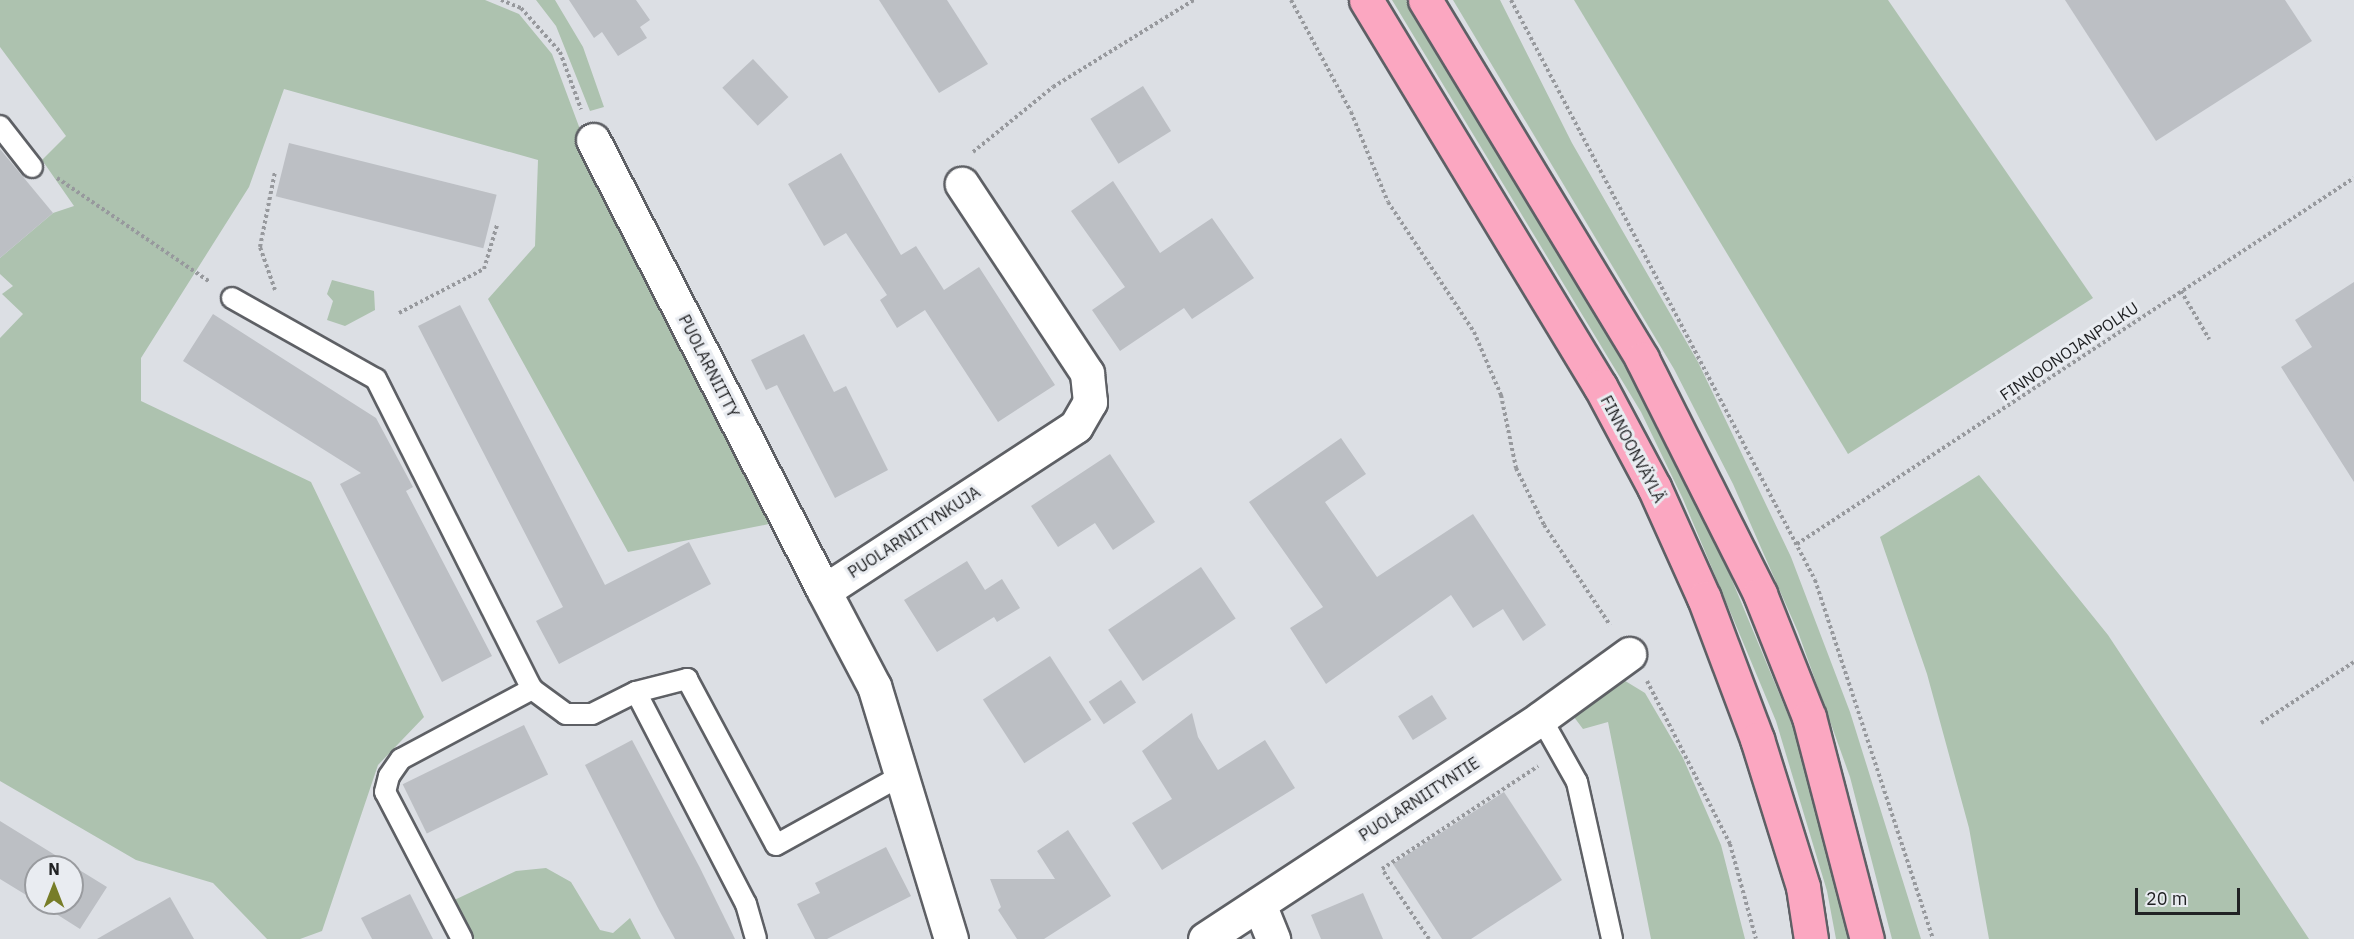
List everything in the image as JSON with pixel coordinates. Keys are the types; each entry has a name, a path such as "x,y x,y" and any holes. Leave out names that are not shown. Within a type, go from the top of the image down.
{"main road":[{"name":"FINNOONVÄYLÄ","path":"1366,0 1600,386 1654,487 1704,598 1757,739 1803,887 1811,939"},
{"path":"1425,0 1642,359 1755,584 1809,717 1867,939"}],"street":[{"name":"PUOLARNIITTY","path":"593,140 824,591"},
{"name":"PUOLARNIITYNKUJA","path":"824,591 1076,426 1090,402 1087,373 962,184"},
{"path":"824,591 873,686 904,774 951,939"},
{"name":"PUOLARNIITYNTIE","path":"1205,939 1541,718 1629,654"},
{"path":"1259,904 1274,939"}],"lane":[{"path":"0,126 32,167"},
{"path":"232,298 376,379 532,689 566,714 592,714 636,692 687,679 776,845 904,774"},
{"path":"462,939 385,792 389,776 401,759 532,689"},
{"path":"636,692 746,904 756,939"},
{"path":"1541,718 1562,751 1577,782 1612,939"}],"path":[{"path":"501,0 520,8 560,52 593,140"},
{"path":"962,184 965,161 988,136 1053,87 1194,0"},
{"path":"1291,0 1351,112 1389,202 1474,332 1501,394 1516,468 1544,525 1656,695 1730,844 1756,939"},
{"path":"1511,0 1815,580 1933,939"},
{"path":"32,167 53,175 232,298"},
{"path":"275,172 260,247 290,331"},
{"name":"FINNOONOJANPOLKU","path":"1797,544 2354,178"},
{"path":"399,313 484,268 497,225"},
{"path":"2181,291 2209,339"},
{"path":"2261,723 2354,662"},
{"path":"1429,939 1382,868 1562,751"}],"green space":[{"path":"0,0 485,0 519,14 552,54 584,140 769,524 628,552 488,299 535,246 538,160 284,89 249,187 141,358 141,401 311,482 424,717 378,765 322,931 300,939 267,939 213,883 136,860 0,781 0,338 23,314 2,294 13,286 0,274 0,258 53,213 74,206 42,160 66,136 0,47"},
{"path":"536,0 555,0 583,47 604,107 590,111 556,26"},
{"path":"1392,0 1406,0 1596,315 1697,496 1796,734 1852,939 1836,939 1827,891 1776,721 1683,499 1641,412"},
{"path":"1453,0 1500,0 1572,143 1698,362 1791,557 1850,712 1921,939 1892,939 1850,777 1798,632 1733,484 1674,369"},
{"path":"1574,0 1888,0 2093,298 1848,454"},
{"path":"332,280 374,291 375,310 345,326 327,320 333,301 327,294"},
{"path":"1979,475 2108,635 2309,939 1989,939 1969,828 1927,674 1880,537"},
{"path":"1622,679 1645,693 1683,758 1721,845 1745,939 1651,939 1608,722 1583,729 1574,717"},
{"path":"546,868 571,882 600,930 613,933 630,918 641,939 473,939 448,903 516,871"}],"building":[{"path":"569,0 636,0 650,20 640,27 647,38 618,56 602,32 594,38"},
{"path":"879,0 947,0 988,64 939,93"},
{"path":"2065,0 2285,0 2312,41 2156,141"},
{"path":"753,59 788,97 758,126 722,88"},
{"path":"1143,86 1171,131 1119,164 1090,119"},
{"path":"289,143 497,195 483,248 276,196"},
{"path":"0,149 53,213 0,258"},
{"path":"841,153 901,255 916,246 944,290 979,267 1055,385 998,422 925,310 897,328 880,300 887,295 846,233 824,246 788,184"},
{"path":"1113,181 1160,253 1212,218 1254,278 1192,319 1184,308 1120,351 1092,310 1125,287 1071,211"},
{"path":"2354,282 2354,482 2281,367 2312,347 2295,320"},
{"path":"460,305 605,585 689,542 711,584 559,664 536,621 563,607 418,326"},
{"path":"213,314 376,418 413,487 406,491 492,656 442,682 340,484 361,473 183,361"},
{"path":"804,334 834,392 846,386 888,470 835,498 777,385 766,390 751,360"},
{"path":"1341,438 1366,474 1325,502 1377,577 1473,514 1546,625 1523,641 1503,609 1473,628 1451,595 1326,684 1290,628 1323,607 1249,502"},
{"path":"1110,454 1155,522 1113,550 1095,523 1058,547 1031,506"},
{"path":"967,561 985,590 1002,579 1020,608 997,622 994,617 937,652 904,600"},
{"path":"1201,567 1236,618 1143,681 1108,630"},
{"path":"1050,656 1091,720 1024,763 983,700"},
{"path":"1121,680 1136,702 1104,724 1089,702"},
{"path":"1432,695 1447,719 1413,740 1398,716"},
{"path":"1192,713 1198,737 1218,770 1265,740 1295,788 1162,870 1132,823 1172,799 1142,751"},
{"path":"524,725 548,774 427,834 403,784"},
{"path":"632,740 735,939 675,939 659,910 585,765"},
{"path":"1504,792 1562,880 1471,939 1442,939 1393,864"},
{"path":"0,821 55,855 24,855 24,894 0,879"},
{"path":"1068,830 1111,896 1044,939 1017,939 998,910 1001,907 990,879 1055,879 1037,851"},
{"path":"886,847 911,896 827,939 815,939 797,904 820,893 815,883"},
{"path":"84,873 107,887 80,929 58,915 84,915"},
{"path":"1363,893 1383,939 1321,939 1311,915"},
{"path":"410,894 433,939 372,939 361,918"},
{"path":"170,897 194,939 97,939"}]}
